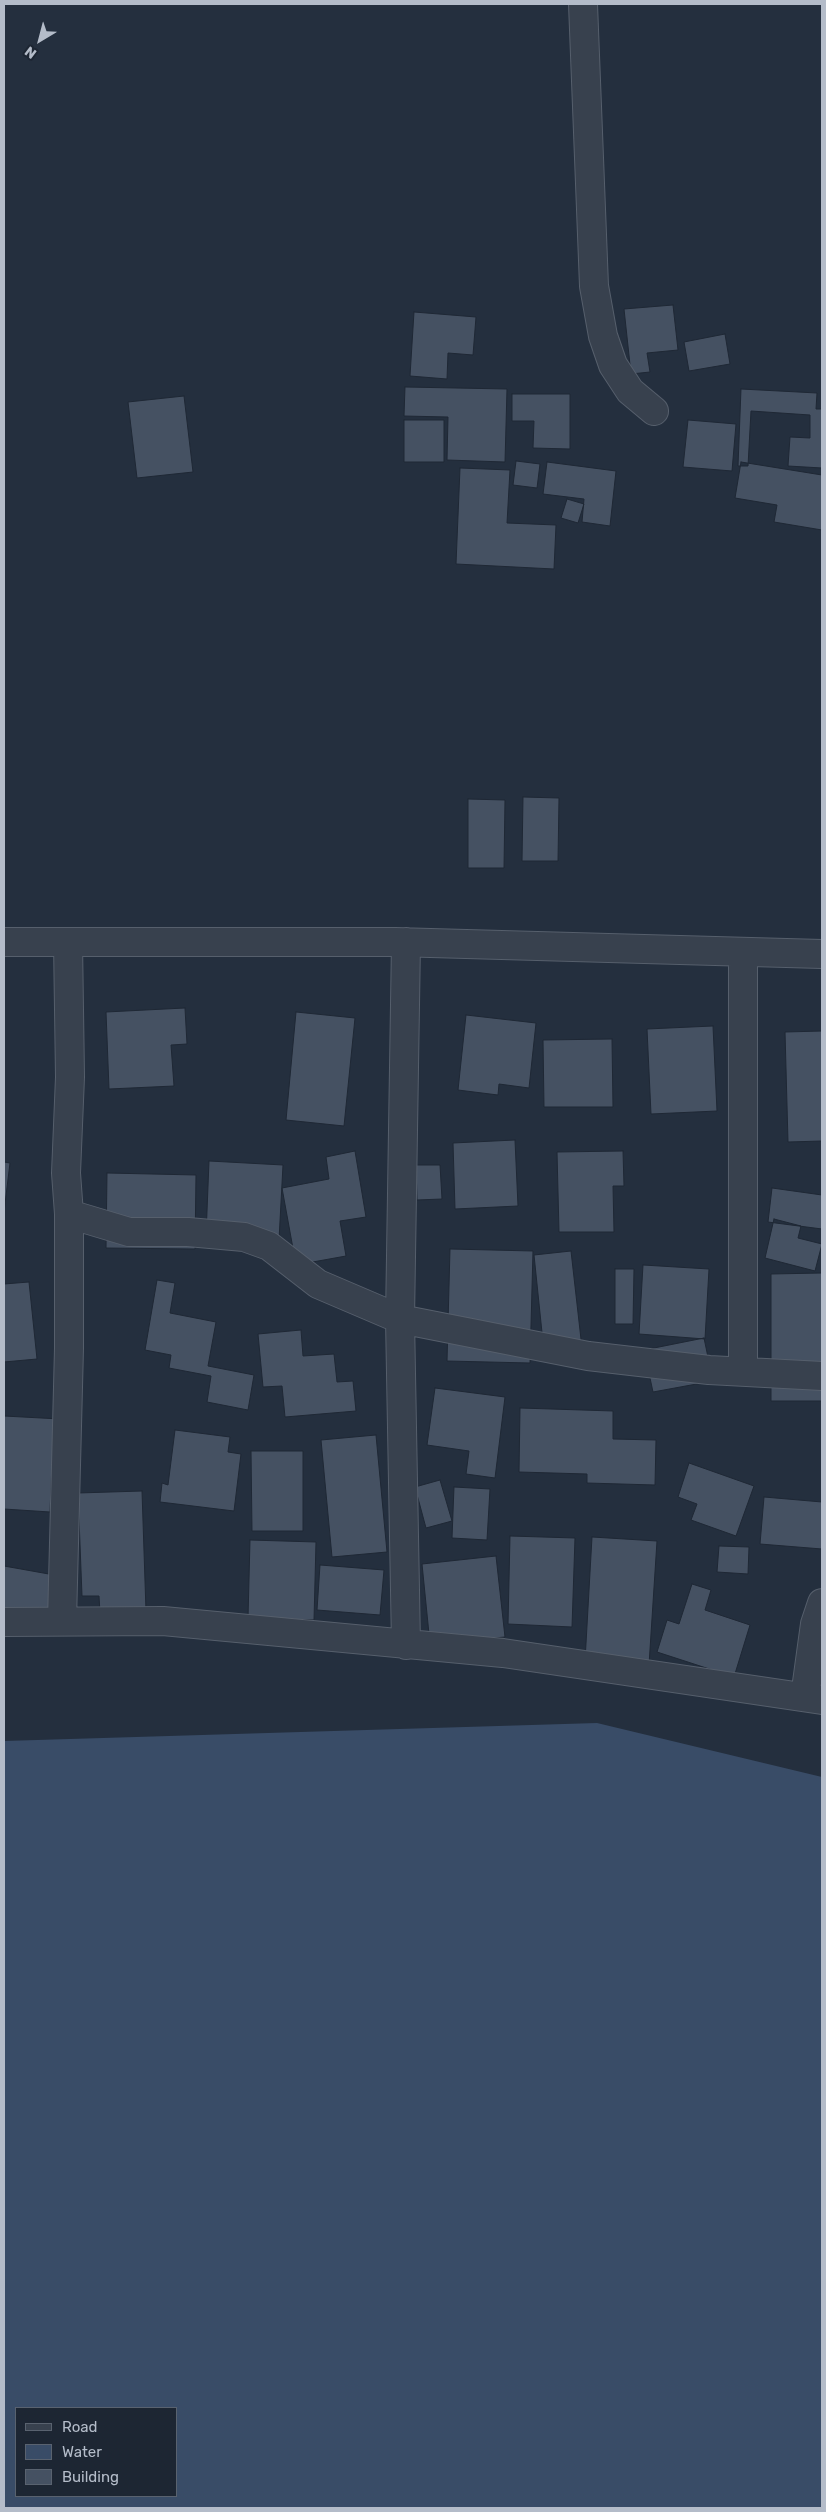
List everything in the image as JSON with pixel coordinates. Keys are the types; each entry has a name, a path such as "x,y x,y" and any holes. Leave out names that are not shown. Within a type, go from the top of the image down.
{"street":[{"path":"583,4 594,286 603,336 613,365 630,391 654,411"},
{"path":"4,942 406,942 822,954"},
{"path":"62,1621 69,1348 69,1214 66,1173 70,1077 68,942"},
{"path":"406,942 400,1319 406,1644"},
{"path":"743,953 743,1371"},
{"path":"69,1214 129,1232 188,1232 244,1237 269,1246 318,1284 400,1319 588,1356 709,1370 822,1376"},
{"path":"4,1622 163,1621 504,1653 814,1699 815,1624 822,1603"}],"water":[{"path":"597,1723 822,1777 822,2508 4,2508 4,1741"}],"building":[{"path":"673,305 678,350 647,353 650,372 631,374 624,309"},
{"path":"414,312 476,317 473,355 448,353 447,379 410,376"},
{"path":"725,334 730,364 689,371 684,342"},
{"path":"405,387 507,389 505,462 447,460 448,417 404,416"},
{"path":"741,389 817,393 816,409 822,409 822,468 788,466 790,437 810,438 810,415 751,411 748,466 738,466"},
{"path":"512,394 570,394 570,449 533,448 534,421 512,421"},
{"path":"184,396 193,472 137,478 128,402"},
{"path":"404,420 444,420 444,462 404,462"},
{"path":"688,420 736,424 732,471 683,467"},
{"path":"516,461 540,464 537,488 513,485"},
{"path":"547,462 616,471 610,526 582,522 584,499 543,494"},
{"path":"741,462 822,475 822,530 774,522 777,505 735,498"},
{"path":"460,468 510,470 507,523 556,525 554,569 456,564"},
{"path":"567,499 584,504 578,523 561,518"},
{"path":"523,797 559,798 558,861 522,861"},
{"path":"468,799 505,800 504,868 468,868"},
{"path":"185,1008 187,1044 171,1045 174,1086 109,1089 106,1012"},
{"path":"296,1012 355,1018 344,1126 286,1120"},
{"path":"466,1015 536,1023 529,1088 499,1084 498,1095 458,1090"},
{"path":"713,1026 717,1111 651,1114 647,1029"},
{"path":"822,1031 822,1141 788,1142 785,1032"},
{"path":"612,1039 613,1107 544,1107 543,1040"},
{"path":"515,1140 518,1206 455,1209 453,1143"},
{"path":"355,1151 366,1217 340,1221 346,1256 296,1265 282,1188 329,1179 326,1157"},
{"path":"623,1151 624,1186 613,1186 614,1232 559,1232 557,1152"},
{"path":"209,1161 283,1165 279,1240 206,1236"},
{"path":"4,1162 10,1163 4,1212"},
{"path":"416,1165 440,1165 442,1199 417,1200"},
{"path":"107,1173 196,1175 195,1249 106,1248"},
{"path":"772,1188 822,1195 822,1229 768,1222"},
{"path":"774,1219 801,1226 798,1238 822,1244 815,1271 765,1258"},
{"path":"450,1249 533,1251 530,1363 447,1361"},
{"path":"571,1251 582,1348 544,1352 534,1255"},
{"path":"643,1265 709,1269 705,1339 639,1334"},
{"path":"615,1269 634,1269 633,1324 615,1324"},
{"path":"822,1273 822,1401 771,1401 771,1274"},
{"path":"157,1280 175,1283 170,1313 216,1322 208,1366 254,1375 248,1410 207,1402 211,1376 169,1368 171,1355 145,1350"},
{"path":"29,1282 37,1359 4,1362 4,1284"},
{"path":"301,1330 303,1356 334,1354 337,1382 353,1381 356,1411 285,1417 282,1386 263,1387 258,1334"},
{"path":"704,1338 713,1381 653,1392 644,1350"},
{"path":"435,1388 505,1397 495,1478 466,1474 469,1451 427,1445"},
{"path":"520,1408 613,1411 613,1439 656,1440 655,1485 587,1483 587,1474 519,1472"},
{"path":"4,1416 60,1419 59,1464 52,1463 50,1512 4,1509"},
{"path":"175,1430 230,1437 228,1452 241,1454 234,1511 160,1502 162,1483 168,1485"},
{"path":"376,1435 387,1552 332,1557 321,1440"},
{"path":"251,1451 303,1451 303,1531 252,1531"},
{"path":"689,1463 754,1486 736,1536 691,1520 697,1504 678,1497"},
{"path":"440,1480 452,1521 426,1528 415,1487"},
{"path":"454,1487 490,1489 487,1540 452,1538"},
{"path":"142,1491 146,1611 100,1613 99,1596 82,1596 78,1493"},
{"path":"764,1497 822,1502 822,1549 760,1544"},
{"path":"510,1536 575,1538 572,1627 508,1624"},
{"path":"592,1537 657,1541 649,1665 585,1661"},
{"path":"250,1540 316,1542 314,1620 248,1618"},
{"path":"719,1546 749,1547 748,1574 717,1572"},
{"path":"496,1556 505,1637 430,1644 422,1564"},
{"path":"320,1565 384,1570 380,1615 317,1610"},
{"path":"4,1566 60,1576 52,1620 4,1612"},
{"path":"692,1584 711,1590 705,1610 750,1625 734,1677 657,1652 667,1620 679,1624"}]}
